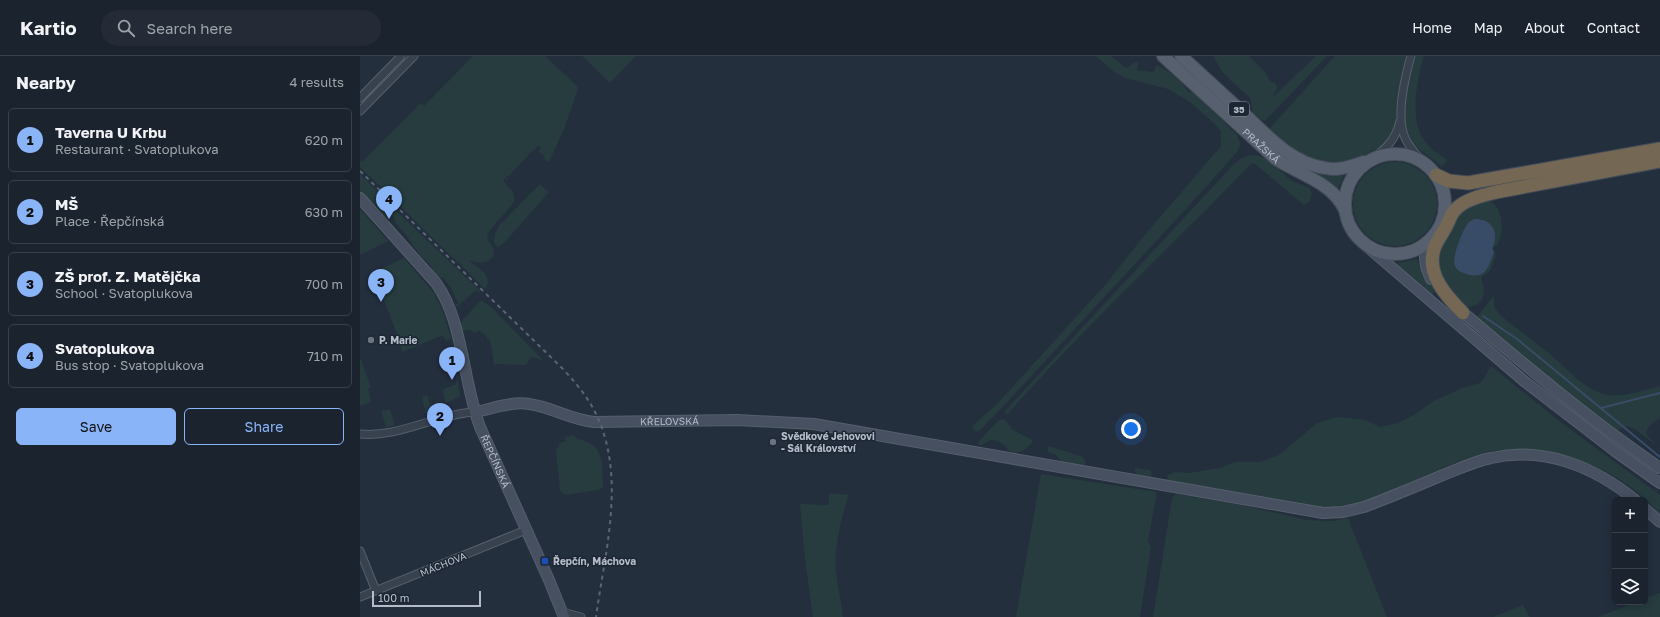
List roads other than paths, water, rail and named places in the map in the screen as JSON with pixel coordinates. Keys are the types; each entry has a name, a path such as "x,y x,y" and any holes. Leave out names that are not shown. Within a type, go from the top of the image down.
{"highway":[{"path":"1436,175 1449,181 1468,183 1660,149"},
{"path":"1443,218 1447,208 1454,201 1466,197 1660,161"},
{"path":"1463,313 1449,298 1436,278 1432,262 1434,248 1457,207 1472,199 1496,192"}],"main road":[{"name":"PRAŽSKÁ","path":"1163,56 1276,159 1293,170 1328,188 1338,198 1345,211"},
{"name":"PRAŽSKÁ","path":"1181,56 1275,142 1298,159 1318,167 1337,169 1372,159"},
{"path":"1660,468 1572,403 1439,292 1425,264 1427,244 1439,227 1443,218 1445,204 1444,192 1436,175 1423,162 1413,157 1400,154 1386,154 1372,159 1360,168 1349,182 1345,196 1345,211 1350,228 1363,243 1524,381 1615,451 1660,483"},
{"name":"ŘEPČÍNSKÁ","path":"360,198 442,293 454,324 475,412 487,444 524,531 549,580 563,615"},
{"path":"1363,243 1380,252 1397,254 1414,250 1431,238"},
{"name":"KŘELOVSKÁ","path":"475,412 523,403 538,406 576,419 594,422 755,420 810,424 1321,513 1340,513 1358,509 1477,462 1510,455 1542,456 1578,465 1606,478 1631,497"},
{"path":"1648,512 1660,522"}],"street":[{"path":"360,98 401,56"},
{"path":"360,111 414,56"},
{"path":"1411,56 1406,78 1402,115 1403,133 1406,140 1423,162"},
{"path":"389,68 396,74"},
{"path":"1372,159 1385,149 1394,139 1402,115"},
{"path":"360,434 393,432 445,416 475,412"},
{"name":"MÁCHOVA","path":"360,597 524,531"},
{"path":"360,551 376,591"},
{"path":"563,615 581,617"}],"water":[{"path":"1474,219 1483,220 1490,224 1494,230 1495,239 1492,248 1494,252 1490,264 1485,272 1477,275 1471,275 1459,271 1454,262 1458,244 1464,230 1469,222"}],"waterway":[{"path":"1483,316 1517,339 1660,457"},
{"path":"1601,408 1660,393"}],"railway":[{"path":"360,171 562,368 580,389 595,412 605,436 610,461 612,487 608,540 596,617"}],"place":[{"name":"Svatoplukova","path":"389,219"},
{"name":"ZŠ prof. Z. Matějčka","path":"381,302"},
{"name":"P. Marie","path":"371,340"},
{"name":"Taverna U Krbu","path":"452,380"},
{"name":"MŠ","path":"440,436"},
{"name":"Svědkové Jehovovi - Sál Království","path":"773,442"},
{"name":"Řepčín, Máchova","path":"545,561"}]}
